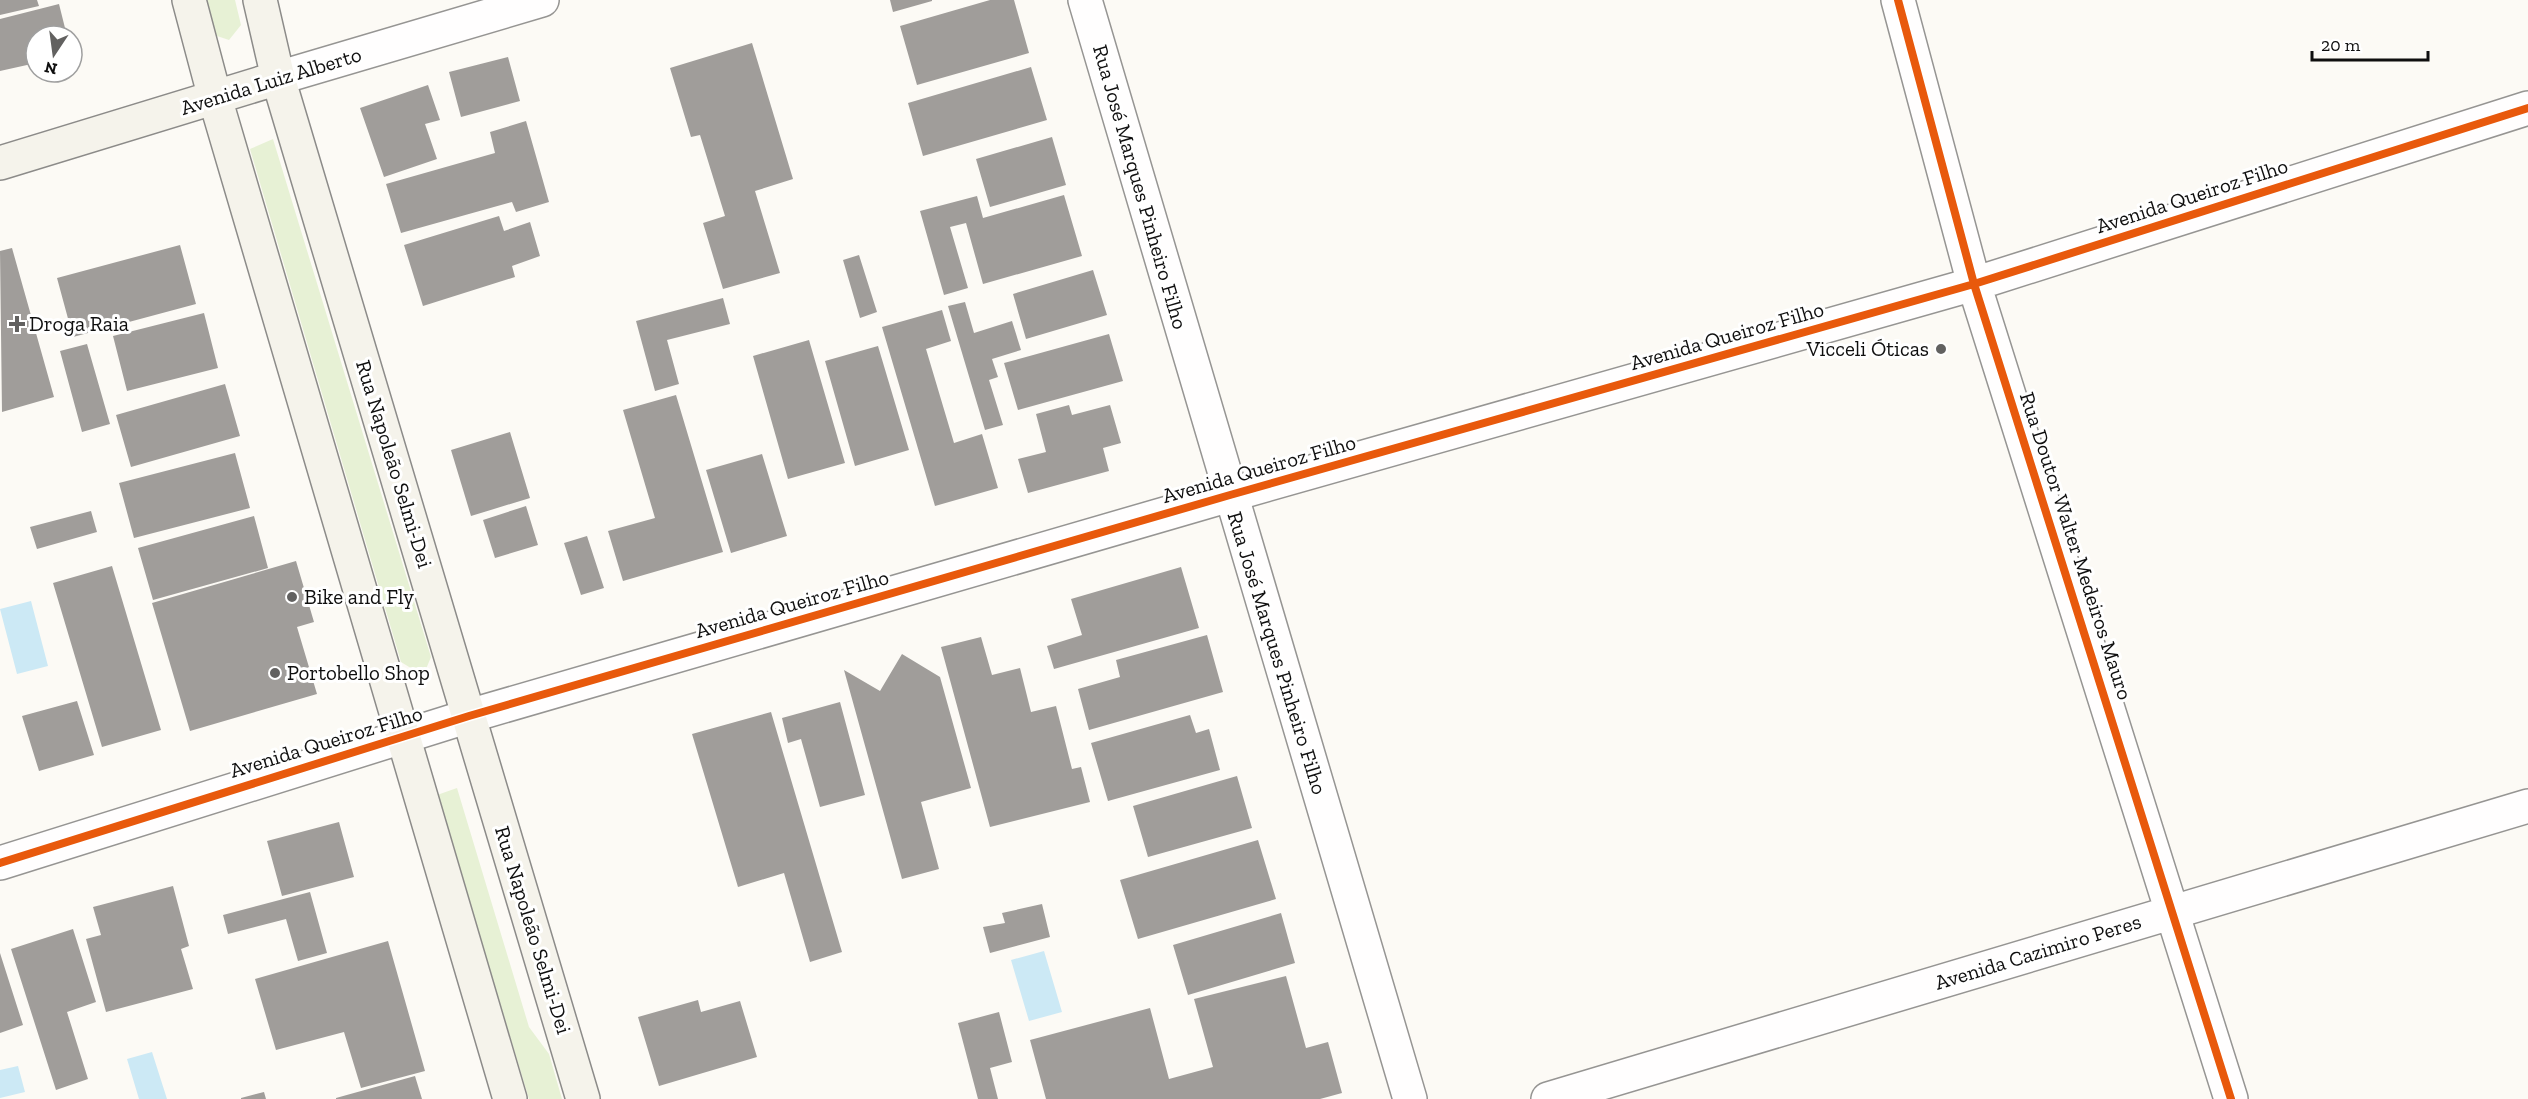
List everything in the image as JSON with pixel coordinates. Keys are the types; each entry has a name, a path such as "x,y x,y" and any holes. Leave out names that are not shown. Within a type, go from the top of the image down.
{"main road":[{"path":"189,0 214,98 510,1099"},
{"name":"Rua Napoleão Selmi-Dei","path":"260,0 278,78 583,1099"},
{"name":"Avenida Luiz Alberto","path":"0,163 278,78"}],"street":[{"name":"Avenida Luiz Alberto","path":"278,78 542,0"},
{"name":"Rua José Marques Pinheiro Filho","path":"1085,0 1410,1099"},
{"name":"Rua Doutor Walter Medeiros Mauro","path":"1898,0 1974,284 2174,911 2231,1099"},
{"name":"Avenida Queiroz Filho","path":"0,863 469,716 1230,495 1974,284 2528,108"},
{"name":"Avenida Cazimiro Peres","path":"1548,1099 2528,806"}],"green space":[{"path":"206,0 235,0 241,25 229,40 214,35"},
{"path":"273,139 431,657 426,669 414,670 401,662 250,149"},
{"path":"457,788 529,1027 549,1054 562,1099 529,1099 437,795"}],"water":[{"path":"31,601 48,666 17,674 0,609"},
{"path":"1044,951 1062,1012 1029,1021 1011,960"},
{"path":"152,1052 167,1099 139,1099 127,1059"},
{"path":"18,1066 25,1092 0,1098 0,1070"}],"building":[{"path":"0,0 37,0 39,6 0,15"},
{"path":"890,0 932,0 932,1 893,12"},
{"path":"990,0 1014,0 1029,53 917,85 900,26"},
{"path":"59,4 64,24 24,24 24,66 0,71 0,19"},
{"path":"752,43 793,179 755,191 780,273 723,289 703,223 725,216 700,135 691,137 670,68"},
{"path":"508,57 520,101 461,117 449,72"},
{"path":"1031,67 1047,120 923,156 908,103"},
{"path":"428,85 440,120 425,124 437,159 384,177 360,108"},
{"path":"526,121 549,202 516,212 512,202 401,233 386,184 495,153 490,132"},
{"path":"1052,137 1066,185 990,207 976,159"},
{"path":"1064,195 1082,256 983,284 966,223 950,227 968,288 944,295 920,211 977,196 983,218"},
{"path":"499,216 504,231 530,222 540,256 512,266 515,277 423,306 404,245"},
{"path":"180,245 196,304 73,337 57,278"},
{"name":"Droga Raia","path":"12,248 54,397 2,412 0,251"},
{"path":"859,255 877,312 860,318 843,260"},
{"path":"1093,270 1107,315 1026,339 1013,294"},
{"path":"723,298 730,324 667,340 679,384 655,391 636,321"},
{"path":"965,302 974,333 1012,321 1021,350 992,359 998,377 989,380 1003,425 985,430 948,306"},
{"path":"942,310 951,341 926,349 954,443 982,434 998,488 935,506 882,327"},
{"path":"204,313 218,368 127,391 113,336"},
{"path":"1109,334 1123,381 1018,410 1004,363"},
{"path":"809,340 845,463 788,479 753,356"},
{"path":"87,344 110,424 82,432 60,351"},
{"path":"878,346 909,450 855,466 825,361"},
{"path":"225,384 240,436 131,467 116,415"},
{"path":"676,395 723,552 623,581 608,531 655,518 623,410"},
{"path":"1069,405 1072,415 1110,405 1121,443 1103,448 1109,471 1028,493 1018,459 1046,452 1036,414"},
{"path":"510,432 530,498 471,516 451,450"},
{"path":"235,453 250,508 134,538 119,483"},
{"path":"762,454 787,536 731,553 706,470"},
{"path":"526,506 538,545 495,558 483,520"},
{"path":"91,511 97,532 37,549 30,527"},
{"path":"254,516 268,568 153,600 138,548"},
{"path":"587,536 604,588 581,595 564,543"},
{"path":"296,561 314,622 297,627 317,694 190,731 152,603"},
{"path":"112,566 161,730 102,747 53,583"},
{"path":"1181,567 1199,628 1054,669 1047,646 1082,635 1071,599"},
{"path":"1207,635 1223,692 1089,730 1078,689 1120,677 1116,660"},
{"path":"981,637 992,675 1020,668 1031,712 1056,706 1072,769 1081,767 1090,802 990,827 941,647"},
{"path":"902,654 940,677 971,788 921,802 939,869 902,879 844,670 880,691"},
{"path":"77,701 94,755 39,771 22,716"},
{"path":"840,702 865,795 820,807 801,739 788,743 782,718"},
{"path":"771,712 842,952 810,962 784,873 738,887 692,734"},
{"path":"1190,715 1196,733 1209,729 1220,770 1108,801 1091,743"},
{"path":"1237,776 1252,828 1148,857 1133,806"},
{"path":"339,822 354,877 282,896 267,841"},
{"path":"1258,840 1276,899 1138,939 1120,880"},
{"path":"173,886 189,946 181,949 193,989 106,1012 86,939 101,935 93,907"},
{"path":"310,892 327,953 298,961 286,919 228,934 223,915"},
{"path":"1042,904 1050,937 990,953 983,927 1005,923 1002,913"},
{"path":"1281,913 1295,963 1188,995 1173,945"},
{"path":"73,929 96,1002 67,1012 88,1079 56,1090 11,949"},
{"path":"388,941 425,1071 361,1088 344,1032 276,1050 255,979"},
{"path":"0,953 23,1025 0,1033"},
{"path":"1286,976 1306,1048 1328,1042 1342,1093 1320,1099 1046,1099 1030,1040 1150,1008 1169,1079 1213,1067 1194,999"},
{"path":"698,1000 701,1012 740,1001 757,1057 659,1086 638,1017"},
{"path":"999,1012 1012,1062 990,1068 998,1099 978,1099 958,1023"},
{"path":"415,1076 422,1099 336,1099 336,1098"},
{"path":"264,1092 266,1099 241,1099 241,1098"}],"cycle path":[{"path":"1898,0 1974,284 2231,1099"},
{"path":"0,863 469,716 1230,495 1974,284 2528,108"}],"place":[{"name":"Droga Raia","path":"17,324"},
{"name":"Vicceli Óticas","path":"1941,349"},
{"name":"Bike and Fly","path":"292,597"},
{"name":"Portobello Shop","path":"275,673"}]}
